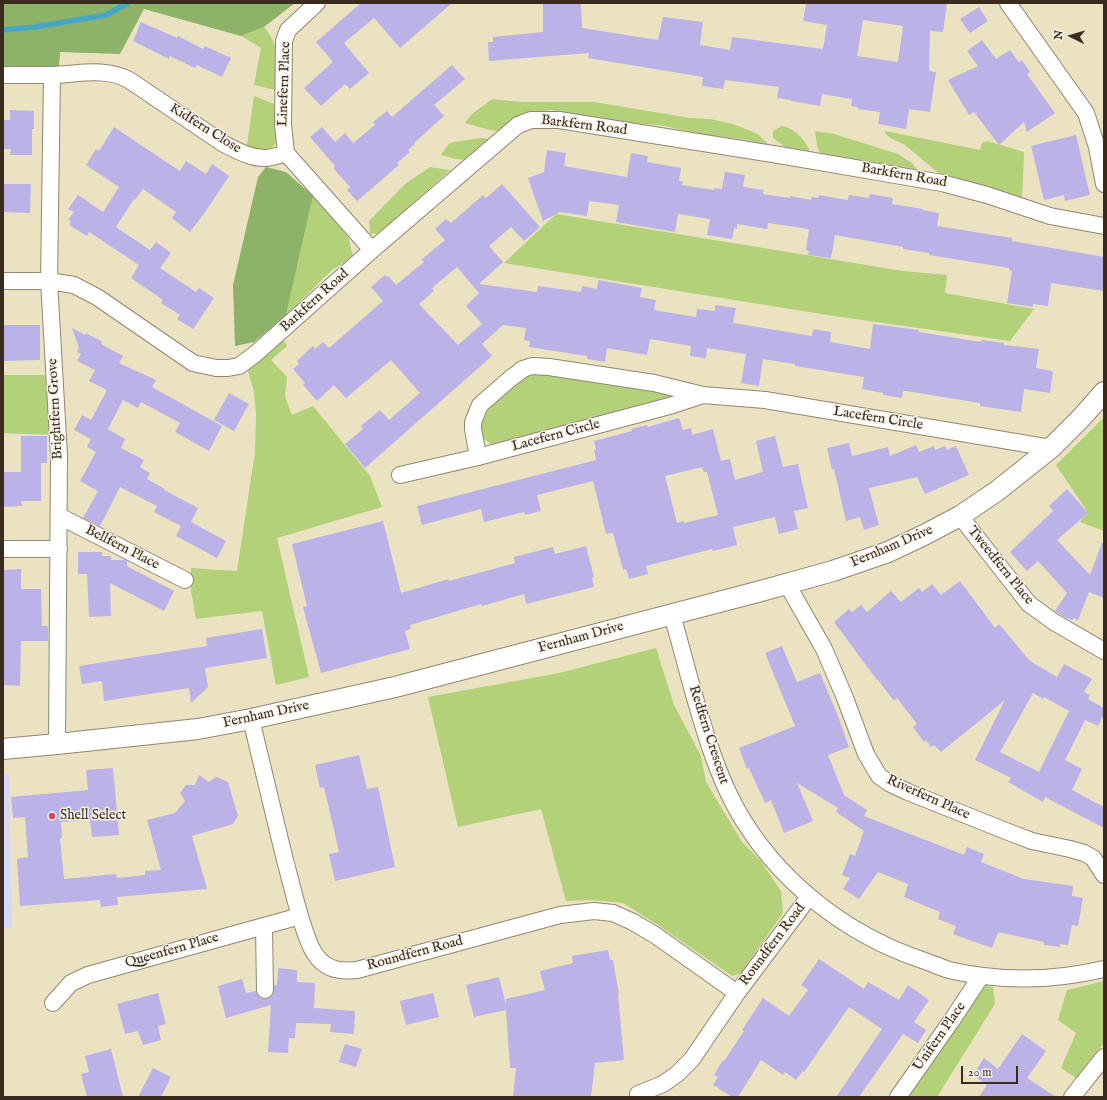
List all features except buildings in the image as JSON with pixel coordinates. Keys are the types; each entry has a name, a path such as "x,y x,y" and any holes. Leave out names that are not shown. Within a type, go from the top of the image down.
{"street":[{"name":"Linefern Place","path":"286,153 283,125 284,41 288,30 317,3"},
{"path":"1008,3 1086,112 1097,147 1104,184"},
{"name":"Kidfern Close","path":"3,75 52,75 98,72 123,76 235,150 257,157 268,158 286,153"},
{"name":"Brightfern Grove","path":"52,75 49,281 54,391 59,456 57,744"},
{"name":"Barkfern Road","path":"3,281 49,281 74,285 97,297 193,363 216,368 239,366 254,355 372,250 518,125 530,120 559,120 763,152 942,183 987,195 1050,216 1104,226"},
{"path":"286,153 372,250"},
{"name":"Lacefern Circle","path":"478,456 473,422 480,405 523,369 532,366 549,367 654,383 703,395 765,400 1052,448"},
{"name":"Fernham Drive","path":"3,748 57,744 198,729 251,719 395,687 833,571 888,552 960,516 997,491 1052,448 1104,392"},
{"name":"Lacefern Circle","path":"400,475 673,406 703,395"},
{"name":"Bellfern Place","path":"59,516 185,580"},
{"name":"Tweedfern Place","path":"960,516 1029,604 1054,622 1104,651"},
{"path":"3,549 59,549"},
{"name":"Riverfern Place","path":"787,584 824,649 845,698 866,754 879,776 889,783 908,792 1016,835 1032,841 1084,853 1093,858 1104,875"},
{"name":"Redfern Crescent","path":"672,614 705,733 720,776 736,809 768,855 809,897 839,919 870,938 903,954 948,969 981,976 1013,978 1053,978 1104,970"},
{"name":"Roundfern Road","path":"251,719 307,939 315,954 323,963 332,969 346,971 357,970 560,915 594,911 613,913 633,922 655,935 737,993"},
{"name":"Roundfern Road","path":"638,1094 663,1084 677,1074 692,1059 737,993 809,897"},
{"name":"Queenfern Place","path":"53,1003 71,983 88,975 300,916"},
{"path":"264,926 265,990"},
{"name":"Unifern Place","path":"898,1097 981,976"},
{"path":"1072,1097 1104,1057"}],"shaded area":[{"path":"3,774 9,774 12,928 3,928"}],"green space":[{"path":"3,3 295,3 264,27 241,36 144,9 120,54 60,52 59,67 3,66"},
{"path":"264,27 273,42 278,57 279,91 254,85 261,48 241,36"},
{"path":"254,96 279,106 279,133 274,145 268,149 248,151 247,145"},
{"path":"492,99 520,102 594,102 690,118 710,119 733,124 758,134 774,150 748,140 706,135 664,126 594,119 551,110 525,113 512,119 500,131 490,130 465,123 472,114"},
{"path":"782,126 795,131 801,137 809,149 808,153 785,147 773,138 773,131"},
{"path":"815,131 834,134 898,154 912,163 918,171 821,154 817,146"},
{"path":"885,131 980,150 982,143 987,141 1024,152 1022,202 977,184 952,177 943,177 905,145 885,134"},
{"path":"482,138 489,139 489,142 483,143 466,160 441,155 449,144"},
{"path":"266,167 286,172 313,196 286,315 254,342 235,346 233,285 258,177"},
{"path":"430,167 450,170 411,205 391,230 383,233 370,234 369,221 405,184"},
{"path":"313,196 326,207 349,239 353,257 332,270 286,315"},
{"path":"556,214 903,271 947,275 945,293 1034,309 1010,341 834,316 504,263"},
{"path":"282,337 287,346 271,360 287,377 285,397 292,415 313,406 370,476 382,507 277,538 309,677 276,685 262,611 196,619 191,591 191,568 237,571 255,452 256,413 254,392 248,371"},
{"path":"531,373 545,373 669,392 671,399 517,439 491,444 483,438 482,427 484,418 501,395 517,381"},
{"path":"3,375 45,375 52,435 3,433"},
{"path":"1104,417 1104,531 1080,522 1087,511 1056,465"},
{"path":"656,648 674,705 701,756 706,782 742,842 760,860 781,891 783,913 741,973 732,976 623,903 592,900 566,901 541,809 458,827 428,697 559,673"},
{"path":"1104,981 1104,1043 1076,1078 1061,1068 1076,1033 1058,1020 1067,990"},
{"path":"984,985 993,987 995,1004 937,1097 907,1097"}],"waterway":[{"path":"3,30 35,27 106,15 128,3"}],"place":[{"name":"Shell Select","path":"52,816"}]}
